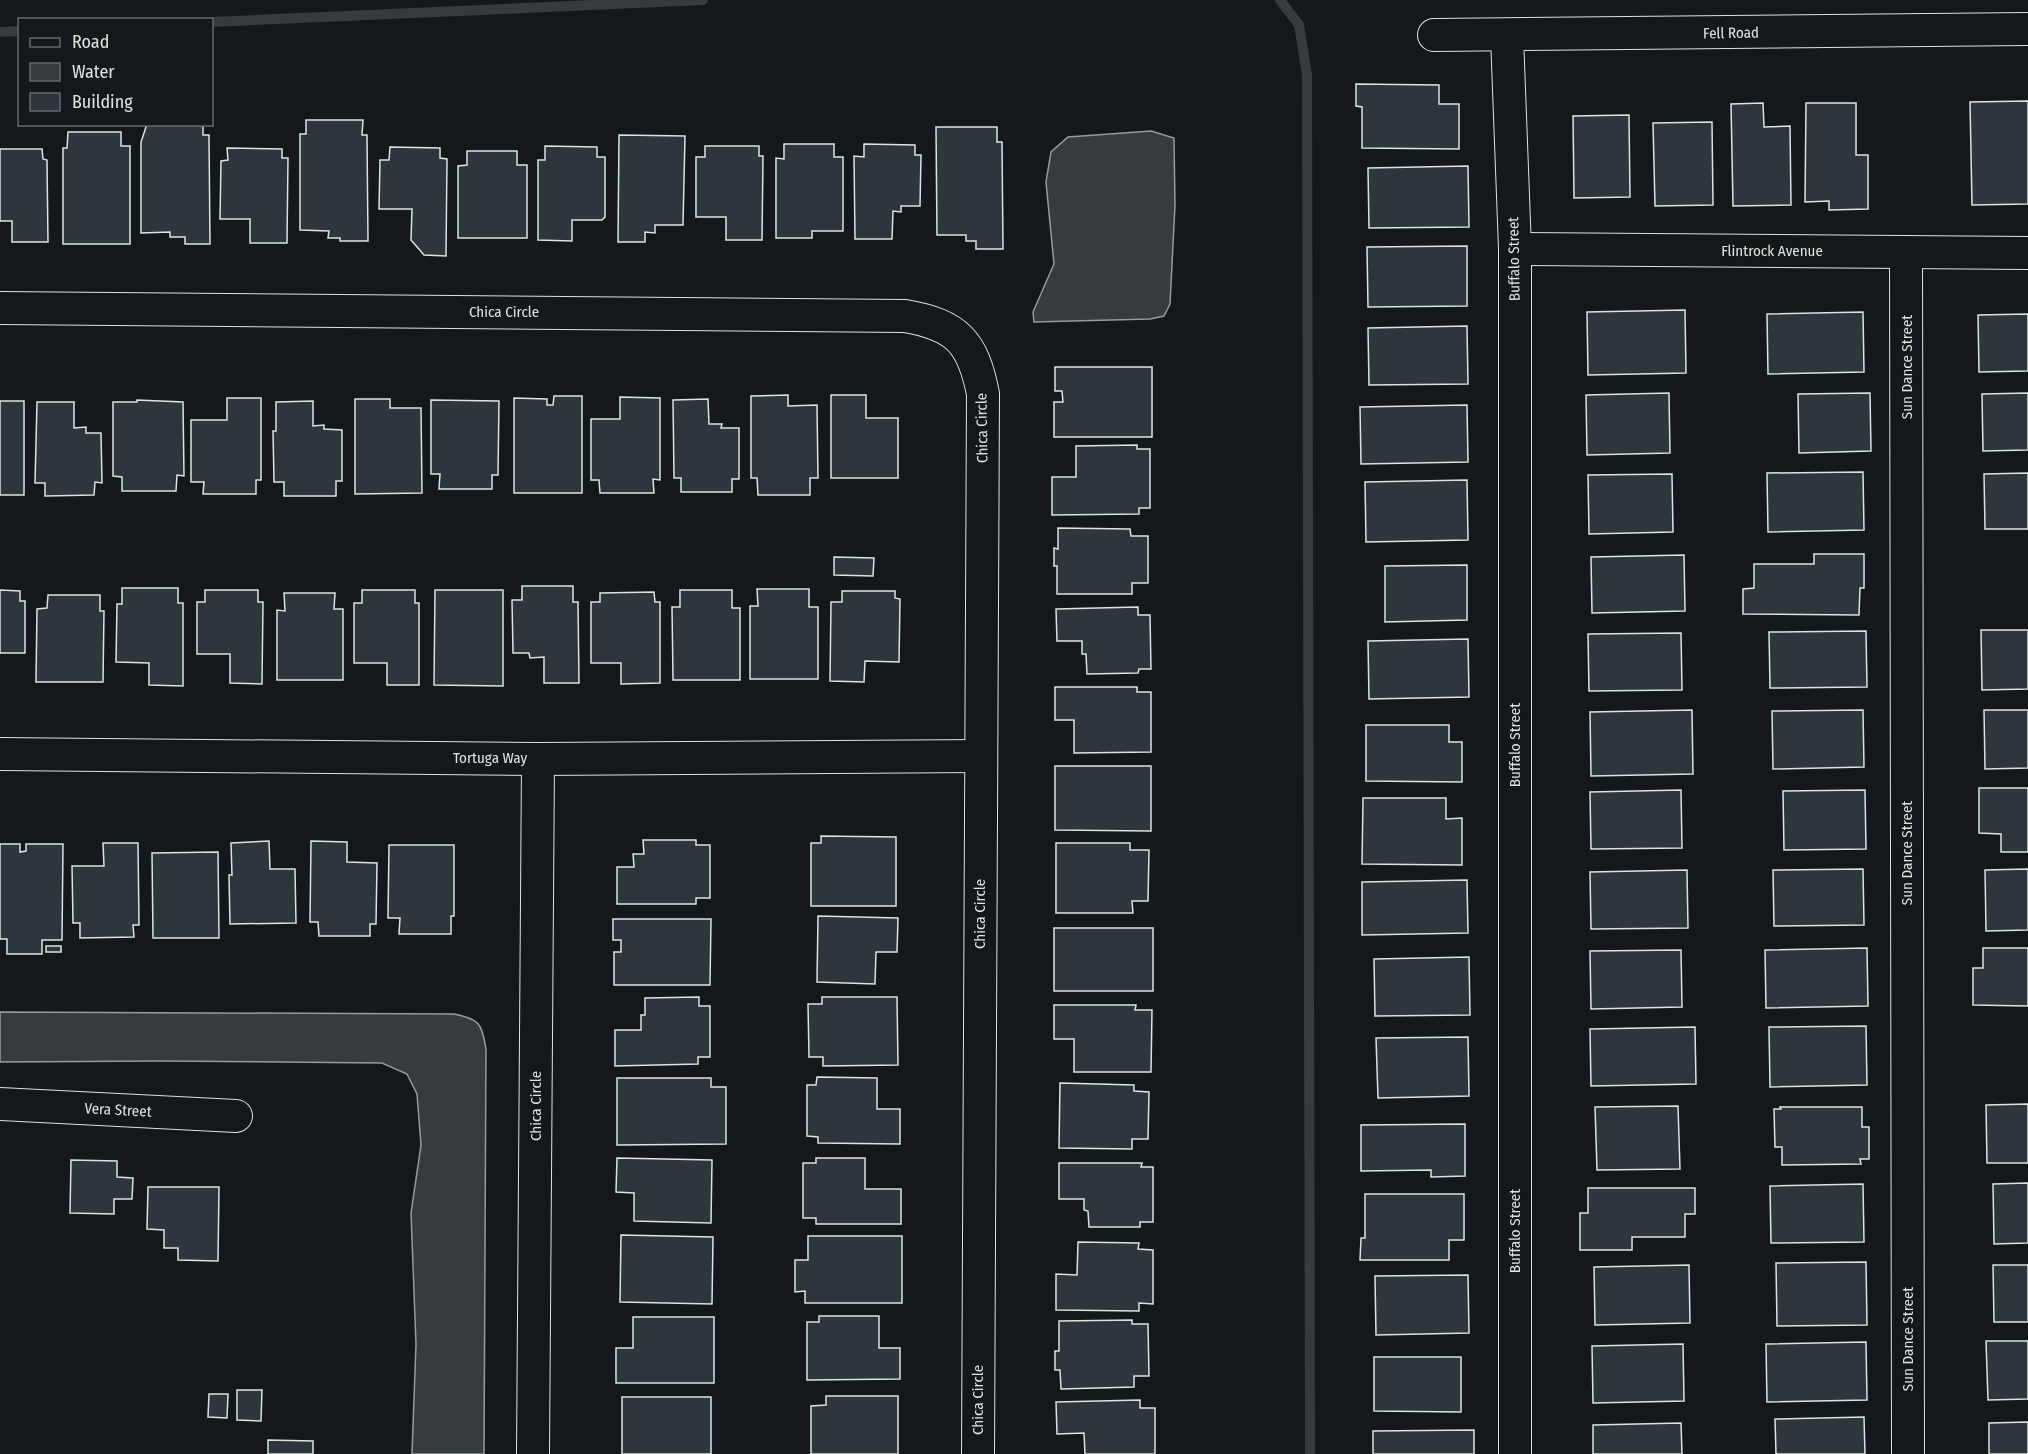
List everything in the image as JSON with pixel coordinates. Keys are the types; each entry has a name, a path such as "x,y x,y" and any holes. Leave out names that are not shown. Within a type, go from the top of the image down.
{"street":[{"name":"Fell Road","path":"1434,35 2028,29"},
{"name":"Buffalo Street","path":"1507,36 1515,249 1515,1454"},
{"name":"Flintrock Avenue","path":"1515,249 2028,254"},
{"name":"Sun Dance Street","path":"1906,252 1908,1454"},
{"name":"Chica Circle","path":"0,308 905,316 931,321 954,333 970,350 978,369 983,394 978,1454"},
{"name":"Tortuga Way","path":"0,754 538,759 981,756"},
{"name":"Chica Circle","path":"533,1454 538,759"},
{"name":"Vera Street","path":"0,1104 236,1116"}],"water":[{"path":"1151,131 1174,138 1175,205 1170,304 1164,316 1150,319 1034,322 1033,312 1054,264 1046,182 1051,152 1068,137"},
{"path":"0,1012 454,1014 474,1020 481,1028 486,1049 484,1454 412,1454 416,1344 411,1213 421,1145 417,1094 407,1074 382,1063 0,1062"}],"building":[{"path":"1356,84 1439,85 1439,104 1459,104 1459,149 1362,148 1362,107 1356,106"},
{"path":"2028,101 2028,204 1972,205 1970,102"},
{"path":"1763,103 1764,127 1790,126 1791,205 1733,206 1731,104"},
{"path":"1806,103 1856,103 1856,155 1868,155 1868,209 1829,210 1829,201 1805,202"},
{"path":"1629,115 1630,197 1574,198 1573,116"},
{"path":"306,120 363,120 362,135 367,135 368,241 340,241 340,238 328,238 329,231 300,230 300,134 306,134"},
{"path":"1712,122 1713,205 1655,206 1653,123"},
{"path":"146,126 203,126 203,135 209,135 210,244 185,244 185,237 170,237 170,232 141,233 141,142"},
{"path":"936,127 997,127 997,142 1002,142 1003,249 976,249 976,241 966,241 966,235 937,235"},
{"path":"68,132 121,132 121,146 130,146 130,244 63,244 63,148 67,148"},
{"path":"619,135 685,136 683,225 655,225 655,233 645,232 645,242 618,242"},
{"path":"784,144 834,144 834,157 843,157 843,231 812,231 812,238 776,238 776,158 784,159"},
{"path":"864,144 915,145 915,155 921,155 920,206 901,206 901,212 893,211 892,239 855,239 854,156 864,157"},
{"path":"545,146 597,147 597,157 605,157 605,217 602,220 572,220 572,241 538,240 538,160 545,160"},
{"path":"705,146 759,146 759,156 763,156 762,240 726,240 726,217 696,217 696,157 705,157"},
{"path":"390,147 440,148 440,158 447,159 446,256 424,255 411,240 412,209 379,209 380,160 389,160"},
{"path":"227,148 282,149 282,158 288,158 287,243 250,243 250,219 220,219 221,161 228,160"},
{"path":"0,149 42,149 43,159 47,160 48,242 12,242 12,221 0,221"},
{"path":"467,151 517,151 517,165 527,165 527,238 458,238 458,166 467,165"},
{"path":"1468,166 1469,227 1369,228 1368,168"},
{"path":"1467,246 1467,306 1368,307 1367,247"},
{"path":"1685,310 1686,373 1588,375 1587,312"},
{"path":"1863,312 1864,372 1768,374 1767,314"},
{"path":"2028,314 2028,371 1979,372 1978,315"},
{"path":"1467,326 1468,384 1369,385 1368,328"},
{"path":"1055,367 1152,367 1152,437 1054,437 1054,402 1063,402 1062,391 1055,391"},
{"path":"1669,393 1670,453 1587,455 1586,395"},
{"path":"1870,393 1871,451 1799,453 1798,394"},
{"path":"2028,393 2028,450 1983,451 1982,394"},
{"path":"788,395 788,406 817,405 818,478 810,478 810,495 758,495 757,478 751,478 751,396"},
{"path":"831,395 866,395 866,418 898,418 898,478 831,478"},
{"path":"554,396 582,396 582,493 514,493 514,398 547,399 547,405 553,405"},
{"path":"620,397 660,398 660,480 653,479 654,493 600,493 599,480 591,480 591,419 620,419"},
{"path":"227,398 261,398 261,480 256,480 256,494 203,494 204,482 191,482 191,420 227,420"},
{"path":"355,399 390,399 390,408 421,408 422,493 355,494"},
{"path":"708,399 709,424 722,424 721,428 739,428 739,479 732,479 732,492 681,492 681,478 674,478 673,400"},
{"path":"137,400 183,402 184,476 177,475 176,491 122,491 122,477 113,476 113,402 137,402"},
{"path":"431,400 499,401 498,475 492,475 492,489 439,489 440,474 431,474"},
{"path":"0,401 24,401 24,495 0,495"},
{"path":"313,401 313,426 324,425 324,429 342,430 342,481 336,481 336,496 284,496 284,482 274,482 273,431 276,431 276,402"},
{"path":"37,402 74,402 74,428 86,427 86,433 101,433 102,483 95,482 94,495 45,496 45,483 35,483"},
{"path":"1467,405 1468,462 1361,464 1360,407"},
{"path":"1137,445 1137,449 1150,449 1150,508 1139,508 1139,514 1052,515 1052,477 1076,477 1076,446"},
{"path":"1863,472 1864,530 1768,532 1767,473"},
{"path":"2028,473 2028,529 1985,529 1984,474"},
{"path":"1672,474 1673,532 1589,534 1588,475"},
{"path":"1467,480 1468,540 1366,542 1365,482"},
{"path":"1058,528 1130,529 1131,536 1148,536 1148,583 1132,583 1132,594 1057,594 1057,566 1054,566 1054,548 1058,549"},
{"path":"1814,554 1864,554 1864,588 1860,588 1859,615 1743,614 1743,589 1754,588 1754,564 1814,564"},
{"path":"1684,555 1685,611 1592,613 1591,557"},
{"path":"834,557 874,558 873,576 834,575"},
{"path":"1467,565 1467,620 1385,622 1385,566"},
{"path":"522,586 573,586 573,602 578,602 579,683 544,683 544,657 530,658 529,653 513,653 512,600 522,600"},
{"path":"122,588 178,588 178,603 183,603 183,686 149,685 149,663 116,662 117,604 122,604"},
{"path":"757,589 809,589 809,607 818,607 818,679 750,679 750,606 758,606"},
{"path":"0,590 20,591 20,601 25,601 25,653 0,653"},
{"path":"205,590 258,590 258,602 263,602 262,684 230,683 230,654 197,654 197,602 205,602"},
{"path":"362,590 415,590 415,603 419,603 419,685 387,685 387,663 354,663 354,603 362,603"},
{"path":"435,590 503,590 503,686 434,685"},
{"path":"680,590 732,590 732,608 740,608 740,680 673,680 672,607 680,607"},
{"path":"842,591 895,591 895,598 900,599 899,662 865,661 864,682 830,681 831,602 842,602"},
{"path":"654,592 655,602 660,602 660,683 621,684 621,663 591,663 591,602 600,602 600,593"},
{"path":"284,593 335,593 334,609 343,609 343,680 277,680 277,610 285,611"},
{"path":"48,595 100,595 100,611 104,611 103,682 36,682 37,609 47,608"},
{"path":"1138,607 1138,615 1150,615 1151,669 1139,669 1138,673 1087,674 1086,654 1082,654 1082,641 1057,641 1056,609"},
{"path":"1981,630 2028,630 2028,689 1982,690"},
{"path":"1866,631 1867,687 1770,688 1769,632"},
{"path":"1681,633 1682,690 1589,691 1588,634"},
{"path":"1468,639 1469,697 1369,699 1368,641"},
{"path":"1055,687 1137,687 1137,692 1151,692 1151,752 1074,753 1074,720 1055,720"},
{"path":"1692,710 1693,774 1591,776 1590,712"},
{"path":"1863,710 1864,767 1773,769 1772,711"},
{"path":"1984,710 2028,710 2028,768 1985,769"},
{"path":"1366,725 1449,725 1449,742 1462,742 1462,782 1366,781"},
{"path":"1055,766 1151,766 1151,831 1055,830"},
{"path":"1979,788 2028,788 2028,852 2001,852 2001,834 1979,833"},
{"path":"1681,790 1682,848 1591,849 1590,792"},
{"path":"1865,790 1866,849 1784,850 1783,791"},
{"path":"1363,798 1446,798 1446,819 1462,818 1462,865 1362,864"},
{"path":"821,836 896,837 896,906 811,906 811,843 821,843"},
{"path":"643,840 696,840 696,845 710,845 710,898 696,898 696,904 617,904 617,867 634,867 633,854 644,854"},
{"path":"269,841 270,869 295,869 296,923 230,924 231,843"},
{"path":"311,841 347,842 347,862 377,863 376,924 370,924 370,936 319,936 318,922 310,922"},
{"path":"103,843 138,843 139,925 133,925 134,937 80,938 80,923 73,923 72,866 104,866"},
{"path":"1056,843 1130,843 1130,850 1149,850 1148,901 1132,901 1133,913 1056,913"},
{"path":"0,844 20,844 20,852 26,851 26,844 63,844 62,940 42,940 42,954 7,954 7,939 0,939"},
{"path":"389,845 454,845 454,916 451,916 451,934 399,934 400,918 388,918"},
{"path":"218,852 219,938 153,938 152,853"},
{"path":"1863,869 1864,925 1774,926 1773,870"},
{"path":"2028,869 2028,930 1986,931 1985,870"},
{"path":"1687,870 1688,928 1591,929 1590,872"},
{"path":"1467,880 1468,933 1362,935 1362,882"},
{"path":"818,916 898,918 897,952 876,952 875,984 817,982"},
{"path":"613,919 711,919 710,985 614,985 614,952 621,952 621,940 613,940"},
{"path":"1054,928 1153,928 1153,991 1054,991"},
{"path":"46,946 61,946 61,952 46,952"},
{"path":"1867,948 1868,1006 1766,1008 1765,950"},
{"path":"1983,948 2028,948 2028,1006 1973,1005 1973,968 1983,968"},
{"path":"1681,950 1682,1007 1591,1009 1590,951"},
{"path":"1469,957 1470,1015 1375,1016 1374,959"},
{"path":"699,997 699,1006 710,1006 710,1057 698,1057 698,1064 615,1066 615,1030 641,1030 641,1015 645,1015 645,998"},
{"path":"822,997 897,997 898,1065 823,1066 823,1057 809,1057 808,1004 822,1004"},
{"path":"1054,1005 1136,1005 1135,1010 1152,1010 1151,1072 1074,1072 1074,1039 1054,1039"},
{"path":"1866,1026 1867,1085 1770,1087 1769,1027"},
{"path":"1695,1027 1696,1084 1591,1086 1590,1029"},
{"path":"1468,1037 1469,1096 1378,1098 1376,1038"},
{"path":"817,1077 877,1078 877,1109 900,1109 900,1144 818,1143 818,1137 807,1136 807,1085 816,1085"},
{"path":"617,1078 711,1078 711,1087 726,1087 726,1144 617,1145"},
{"path":"1060,1083 1134,1085 1134,1091 1149,1092 1148,1139 1132,1139 1132,1149 1059,1148"},
{"path":"2028,1104 2028,1163 1987,1163 1986,1105"},
{"path":"1678,1106 1680,1169 1597,1170 1595,1107"},
{"path":"1780,1107 1862,1107 1862,1127 1869,1127 1869,1159 1860,1159 1861,1164 1782,1165 1782,1147 1775,1147 1774,1109 1781,1109"},
{"path":"1465,1124 1465,1176 1431,1177 1431,1170 1361,1171 1361,1125"},
{"path":"617,1158 712,1160 711,1223 634,1221 634,1193 616,1192"},
{"path":"816,1158 865,1158 865,1189 901,1189 901,1224 816,1224 816,1218 803,1218 803,1163 816,1163"},
{"path":"71,1160 117,1161 117,1177 133,1178 132,1199 114,1199 114,1214 70,1213"},
{"path":"1059,1163 1142,1163 1141,1167 1153,1167 1153,1222 1140,1222 1140,1227 1089,1227 1088,1211 1084,1210 1084,1199 1059,1199"},
{"path":"2028,1183 2028,1243 1994,1244 1993,1184"},
{"path":"1863,1184 1864,1242 1771,1243 1770,1186"},
{"path":"148,1187 219,1187 218,1261 178,1260 178,1248 164,1248 164,1230 147,1229"},
{"path":"1588,1188 1695,1188 1695,1214 1685,1214 1685,1237 1632,1237 1632,1250 1580,1250 1580,1213 1588,1213"},
{"path":"1365,1194 1464,1194 1464,1240 1449,1240 1449,1260 1360,1260 1361,1238 1365,1238"},
{"path":"621,1235 713,1237 712,1304 620,1302"},
{"path":"808,1236 902,1236 902,1303 805,1303 805,1291 795,1292 795,1260 808,1260"},
{"path":"1078,1242 1139,1243 1138,1249 1153,1250 1153,1304 1139,1303 1139,1311 1056,1310 1056,1274 1077,1275"},
{"path":"1866,1262 1867,1325 1777,1326 1776,1263"},
{"path":"1689,1265 1690,1323 1595,1325 1594,1267"},
{"path":"1993,1265 2028,1265 2028,1322 1994,1322"},
{"path":"1468,1275 1469,1333 1376,1335 1375,1276"},
{"path":"819,1316 879,1316 879,1348 900,1348 900,1379 807,1380 807,1322 819,1322"},
{"path":"633,1317 714,1317 714,1383 616,1383 616,1348 633,1348"},
{"path":"1132,1320 1132,1324 1148,1324 1149,1376 1134,1376 1134,1387 1061,1389 1060,1370 1055,1370 1055,1351 1059,1351 1059,1321"},
{"path":"1986,1341 2028,1341 2028,1399 1988,1400"},
{"path":"1866,1342 1867,1400 1767,1402 1766,1344"},
{"path":"1683,1344 1684,1401 1593,1403 1592,1346"},
{"path":"1374,1357 1461,1357 1461,1412 1374,1411"},
{"path":"237,1390 262,1390 261,1421 237,1420"},
{"path":"209,1394 228,1394 227,1418 208,1417"},
{"path":"826,1396 898,1396 898,1454 811,1454 811,1406 826,1405"},
{"path":"622,1397 711,1397 711,1454 622,1454"},
{"path":"1140,1400 1140,1408 1155,1408 1155,1454 1085,1454 1084,1433 1057,1434 1056,1402"},
{"path":"1864,1417 1865,1454 1776,1454 1775,1419"},
{"path":"2028,1422 2028,1454 1989,1454 1989,1423"},
{"path":"1681,1423 1682,1454 1593,1454 1593,1425"},
{"path":"1474,1430 1474,1454 1373,1454 1373,1431"},
{"path":"268,1440 313,1441 313,1454 268,1454"}],"waterway":[{"path":"213,22 703,0"},
{"path":"1280,0 1299,25 1307,75 1310,1454"},
{"path":"0,32 18,31"}]}
